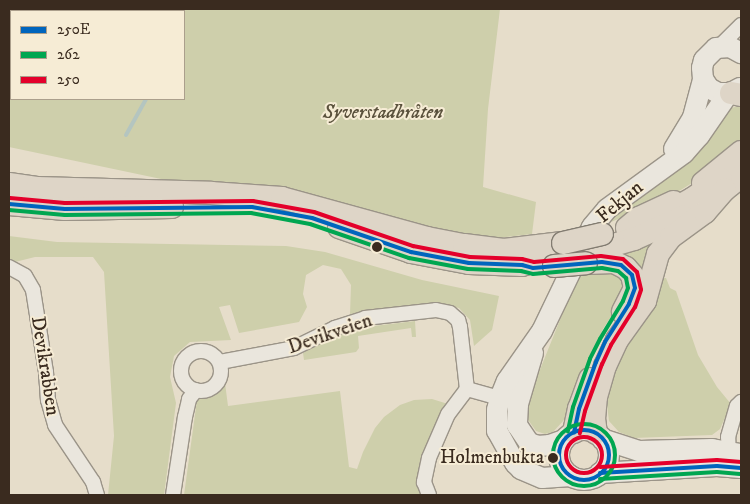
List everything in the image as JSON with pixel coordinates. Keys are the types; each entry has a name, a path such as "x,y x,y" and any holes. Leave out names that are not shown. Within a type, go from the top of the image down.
{"main road":[{"path":"719,47 730,47 741,53"},
{"name":"Fekjan","path":"654,174 688,128 704,79 702,68 704,60 709,53 719,47"},
{"path":"704,79 709,88 718,92 735,92"},
{"name":"Fekjan","path":"735,92 684,153 607,209 592,227 537,339 507,381 509,401 517,425 530,443 550,446 584,436 639,451 712,449 737,462"},
{"path":"594,250 639,218 693,190 741,152"},
{"path":"627,228 640,225 679,207 741,162"},
{"path":"9,204 73,209 229,206 262,208 312,218 411,252 469,263 522,265 534,260 594,250 634,239 671,223 733,183"},
{"path":"733,183 705,212 671,237 658,254 645,301 617,340 605,366 596,398 594,420 584,436 559,456 561,464 571,476 586,479 600,473 737,462"},
{"path":"9,184 37,188 211,193 282,198 397,230 464,245 558,256"},
{"path":"594,250 608,262 621,265 632,275 635,288 596,362 579,409 584,436 608,452 605,467 600,473"},
{"name":"Fekjan","path":"509,401 497,410 497,431 515,463 521,469 542,478 571,476"}],"street":[{"path":"719,47 741,25"},
{"name":"Devikrabben","path":"9,267 25,276 33,290 46,372 48,400 55,424 93,482 97,495"},
{"name":"Devikveien","path":"220,362 294,348 335,328 365,318 436,310 450,313 458,320 467,390"},
{"path":"205,351 216,357 220,362 221,375 215,386 209,390 190,388 182,376 181,370 186,357 191,353 205,351"},
{"path":"173,495 185,417 189,399 196,390"},
{"path":"429,495 424,482 429,458 448,414 467,390 509,401"},
{"path":"737,462 728,437 737,406 741,402"}],"green space":[{"name":"Syverstadbråten","path":"9,9 58,10 10,10 10,100 185,100 185,10 180,9 500,9 488,109 483,187 536,202 532,234 490,239 204,188 9,147"},
{"path":"741,107 741,145 708,173 668,198 611,222 619,212 667,179 686,162 731,108"},
{"path":"663,234 645,277 618,253"},
{"path":"9,236 57,242 286,246 325,252 422,280 499,296 492,330 474,346 470,320 459,308 444,305 350,314 351,285 341,269 323,265 306,275 303,294 307,307 299,322 239,333 230,305 219,307 231,340 190,342 174,356 170,377 176,403 164,495 108,495 114,436 104,272 93,257 35,257 15,262 9,261"},
{"path":"610,272 619,275 624,281 622,300 603,329 564,420 553,432 545,434 536,431 526,417 527,402 578,275"},
{"path":"660,278 666,278 670,288 676,291 698,355 717,387 731,404 720,429 712,435 634,438 619,432 609,421 607,405 612,373"},
{"path":"415,321 416,337 412,337 411,328 358,336 359,348 356,352 304,360 303,353 338,333 349,329"},
{"path":"225,383 228,406 340,391 349,467 357,469 375,428 384,417 400,405 414,400 432,399 448,404 423,495 184,495 197,400 215,395"}],"shaded area":[{"path":"57,9 180,9 180,10"}],"waterway":[{"path":"126,135 145,100"}],"transit line":[{"name":"250","path":"10,198 65,203 253,201 314,212 413,246 470,257 522,259 534,262 601,256 623,259 637,272 641,290 635,307 611,345 602,364 585,411 580,433"},
{"name":"250E","path":"9,204 65,209 252,207 312,218 411,252 469,263 522,265 533,268 602,262 621,265 632,275 635,288 629,304 605,342 596,362 579,409 574,432"},
{"name":"262","path":"9,210 65,215 251,213 310,224 409,258 468,269 521,271 533,274 602,268 618,271 626,278 628,288 623,301 590,359 573,407 568,431"},
{"name":"262","path":"584,424 601,429 606,433 610,438 615,455 610,472 606,477 601,481 584,486 567,481 562,477 558,472 553,455 558,438 562,433 567,429 584,424"},
{"name":"250E","path":"584,430 593,432 604,441 609,455 607,464 598,475 584,480 575,478 564,469 559,455 561,446 570,435 584,430"},
{"name":"250","path":"584,437 591,438 597,442 601,448 602,455 601,462 597,468 591,472 584,473 577,472 571,468 567,462 566,455 567,448 571,442 577,438 584,437"},
{"name":"250","path":"600,467 717,460 741,462"},
{"name":"250E","path":"600,473 717,466 741,468"},
{"name":"262","path":"600,479 717,472 740,474"}],"place":[{"name":"Holmenbukta","path":"553,458"}]}
